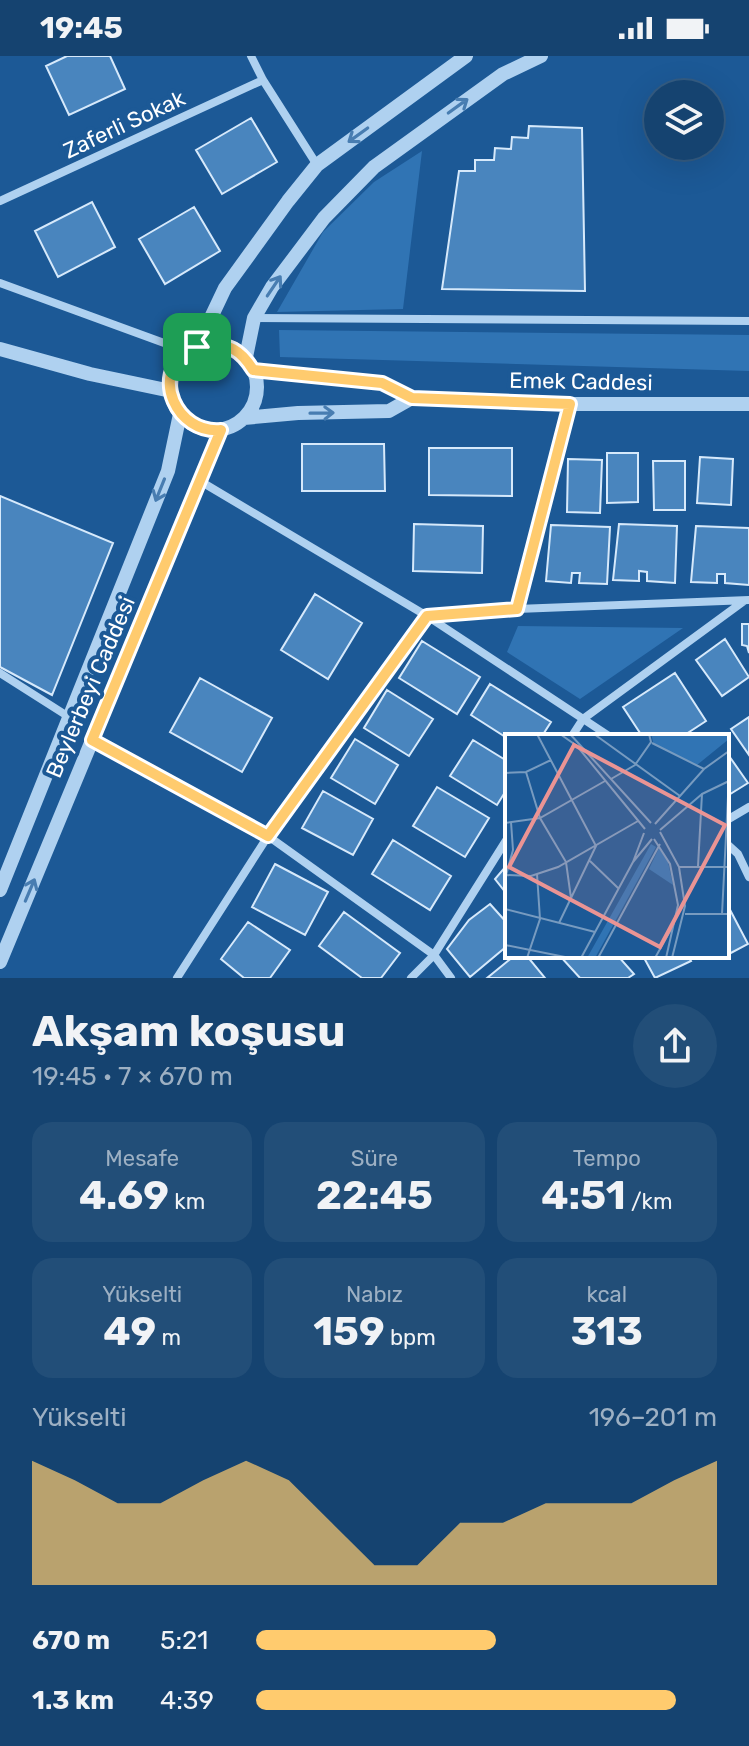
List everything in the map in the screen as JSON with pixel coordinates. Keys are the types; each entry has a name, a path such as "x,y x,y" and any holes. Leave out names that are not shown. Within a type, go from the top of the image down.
{"street":[{"path":"251,56 317,165"},
{"path":"221,430 203,429 190,424 180,414 171,391 177,361 192,349 225,288 317,165 466,56"},
{"path":"244,418 256,397 258,383 250,363 254,318 272,287 324,218 374,167 503,74 541,56"},
{"name":"Zaferli Sokak","path":"0,201 263,80"},
{"path":"0,283 192,349"},
{"path":"254,318 749,321"},
{"name":"Emek Caddesi","path":"192,349 220,344 234,348 250,363 382,383 412,398 570,404 749,404"},
{"path":"0,349 90,374 171,391"},
{"name":"Emek Caddesi","path":"221,430 244,418 389,411 412,398"},
{"path":"517,609 570,404"},
{"name":"Beylerbeyi Caddesi","path":"0,890 168,471 180,414"},
{"name":"Beylerbeyi Caddesi","path":"0,962 221,430"},
{"path":"200,481 427,616 606,734"},
{"path":"177,978 268,836 427,616 517,609 747,600"},
{"path":"573,734 583,719 747,600"},
{"path":"0,673 69,717"},
{"path":"92,740 268,836 434,955 451,978"},
{"path":"729,819 749,807"},
{"path":"411,978 434,955 505,842"},
{"path":"729,846 738,854 749,877"}],"shaded area":[{"path":"422,151 403,309 277,312 323,232 374,182"},
{"path":"279,330 749,335 749,371 280,357"},
{"path":"518,626 683,628 580,699 507,652"}],"building":[{"path":"67,56 110,56 125,89 69,115 46,66"},
{"path":"251,118 277,162 222,194 196,150"},
{"path":"529,126 582,128 585,291 442,289 459,171 475,171 475,160 494,160 495,148 511,149 512,137 528,138"},
{"path":"92,202 115,247 58,277 35,231"},
{"path":"194,207 220,251 165,284 139,239"},
{"path":"302,444 384,444 385,491 302,491"},
{"path":"429,448 512,448 512,496 429,495"},
{"path":"607,453 638,453 638,502 607,503"},
{"path":"700,457 733,459 731,505 697,503"},
{"path":"568,459 602,460 600,513 567,512"},
{"path":"653,461 685,461 685,510 654,510"},
{"path":"0,496 113,543 52,695 0,667"},
{"path":"414,524 483,526 482,573 413,571"},
{"path":"619,524 677,526 675,583 647,581 647,572 639,571 639,581 613,580"},
{"path":"551,525 610,527 607,584 579,583 580,573 572,573 571,583 546,581"},
{"path":"696,526 749,528 749,585 725,583 725,574 717,574 717,583 691,582"},
{"path":"315,594 362,623 328,679 281,650"},
{"path":"742,624 749,624 749,653 747,646 742,645"},
{"path":"725,639 749,677 722,696 696,660"},
{"path":"422,641 480,677 457,714 399,678"},
{"path":"675,673 706,721 686,734 641,734 623,707"},
{"path":"200,678 272,718 242,772 170,732"},
{"path":"490,684 551,722 543,734 505,734 505,737 471,715"},
{"path":"387,690 433,719 409,756 364,728"},
{"path":"749,717 749,755 731,729"},
{"path":"355,739 398,765 375,804 331,778"},
{"path":"473,740 505,760 505,792 497,805 450,776"},
{"path":"729,756 748,783 729,795"},
{"path":"437,787 489,818 465,857 413,826"},
{"path":"323,791 373,819 353,855 302,828"},
{"path":"393,840 451,876 430,910 372,874"},
{"path":"275,864 328,892 305,935 252,907"},
{"path":"505,867 505,892 495,879"},
{"path":"490,904 505,921 505,948 470,977 447,949 469,920"},
{"path":"729,908 748,944 729,954"},
{"path":"344,912 400,953 381,978 362,978 319,946"},
{"path":"248,922 290,950 270,978 244,978 221,959"},
{"path":"512,958 529,958 545,978 487,978"},
{"path":"562,958 620,958 634,974 628,978 580,978"},
{"path":"644,958 689,958 691,961 655,978"}],"route":[{"path":"220,344 234,348 246,357 253,370 382,383 412,398 570,404 517,609 427,616 268,836 92,740 221,430 203,429 190,424 173,402 170,387 177,361 186,351 197,347 220,344"}]}
